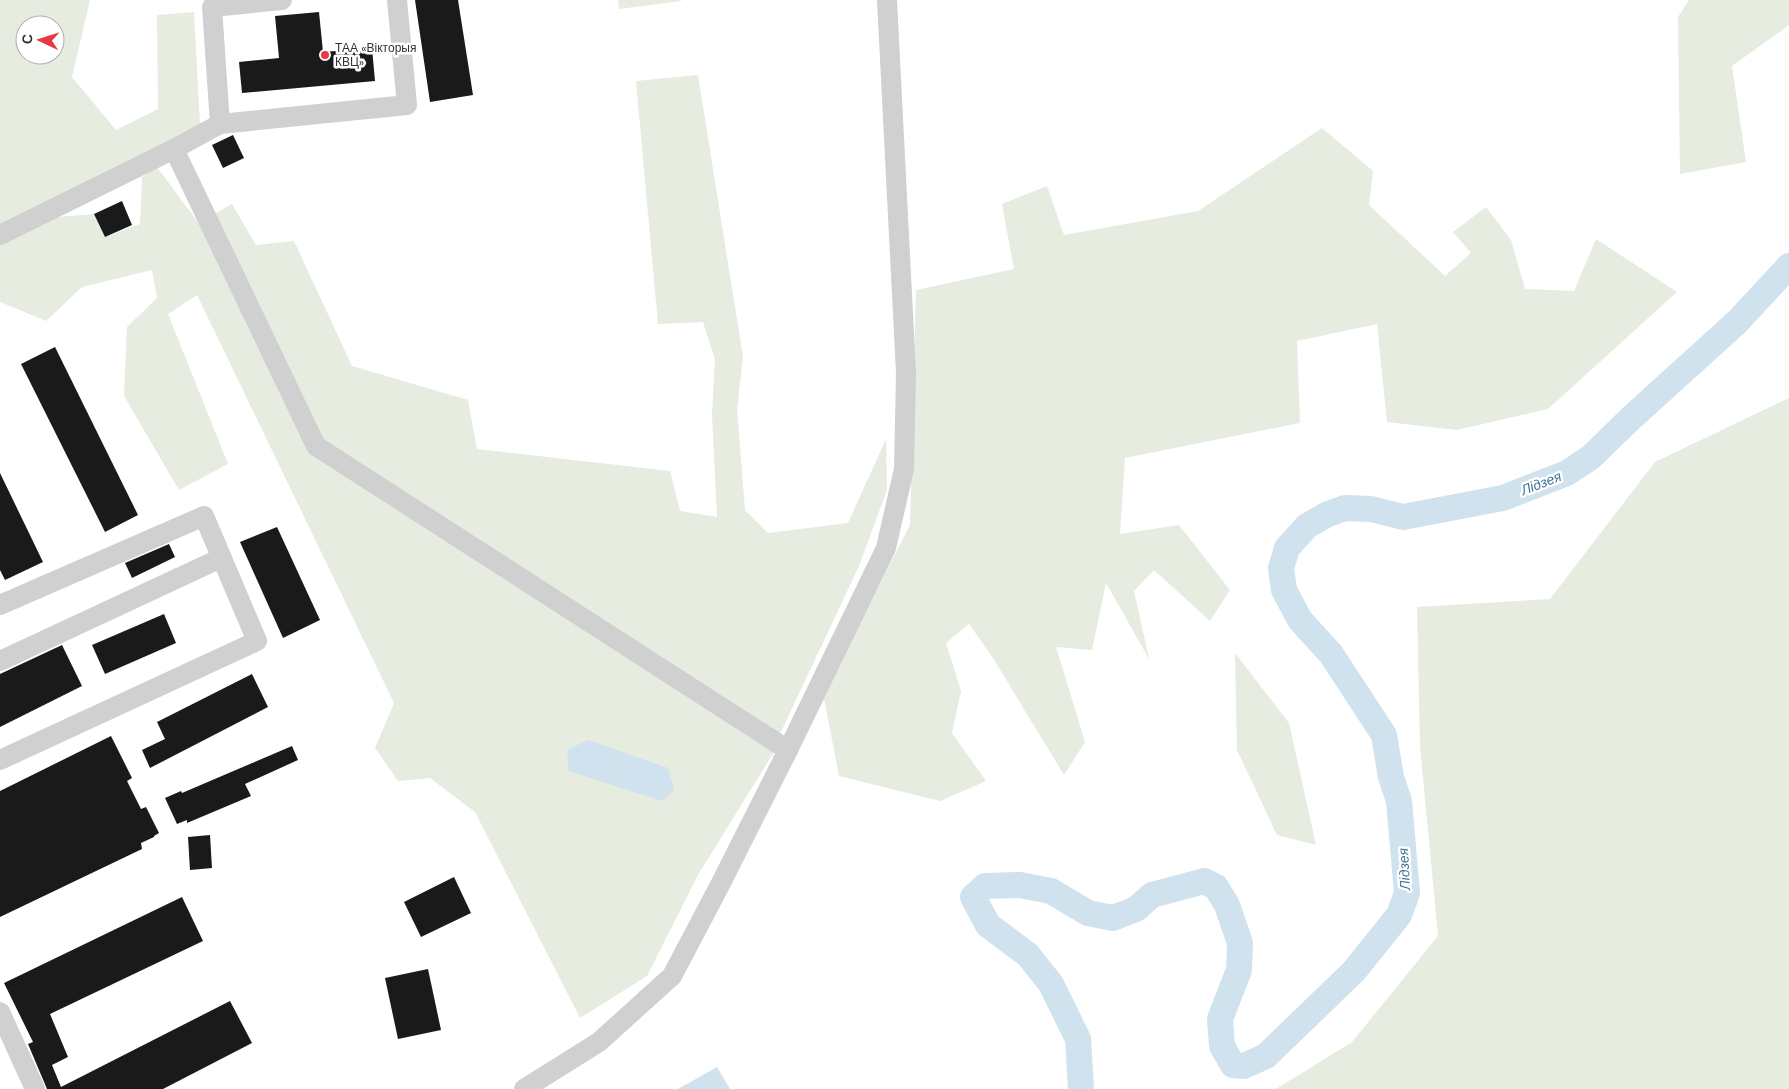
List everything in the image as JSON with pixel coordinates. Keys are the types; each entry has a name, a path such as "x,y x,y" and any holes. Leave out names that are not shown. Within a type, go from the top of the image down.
{"street":[{"path":"220,124 212,7 282,0"},
{"path":"0,235 174,149 220,124 407,105 397,0"},
{"path":"524,1089 600,1042 672,976 788,750 886,548 904,469 906,373 887,0"},
{"path":"174,149 316,446 788,750"},
{"path":"0,605 204,516 257,641 0,760"},
{"path":"0,661 221,558"},
{"path":"0,1012 35,1089"}],"shaded area":[{"path":"0,0 90,0 72,77 116,130 158,109 157,15 194,12 200,125 0,226"},
{"path":"618,0 681,0 681,1 619,9"},
{"path":"1689,0 1789,0 1789,25 1732,66 1746,162 1680,174 1678,17"},
{"path":"698,75 743,357 737,409 745,510 768,533 848,523 886,439 887,490 859,566 780,734 320,442 212,215 232,204 256,245 294,241 352,366 468,400 477,449 670,471 680,511 717,517 712,414 715,360 703,322 658,324 636,81"},
{"path":"1322,128 1373,171 1369,205 1445,276 1471,253 1453,232 1486,207 1511,240 1525,289 1574,291 1596,239 1677,292 1548,409 1457,430 1387,422 1377,324 1297,341 1300,423 1125,458 1120,534 1179,525 1230,590 1210,621 1154,570 1134,591 1149,659 1106,583 1092,650 1056,647 1085,742 1064,775 993,658 969,624 946,643 961,691 952,733 986,781 940,801 839,776 823,693 910,525 916,290 1014,269 1002,204 1047,186 1064,235 1198,211"},
{"path":"157,167 203,229 310,450 774,752 698,875 647,976 580,1018 475,812 430,778 398,781 375,748 394,703 197,295 168,314 228,464 179,490 124,396 127,327 157,298 152,270 82,287 46,321 0,302 0,241 46,218 94,214 105,237 140,224 142,177"},
{"path":"1789,398 1789,1089 1276,1089 1352,1042 1438,936 1420,746 1417,607 1550,599 1655,462"},
{"path":"1235,653 1289,723 1316,845 1277,835 1237,750"}],"water":[{"path":"588,740 668,768 674,790 662,801 569,771 567,750"},
{"path":"717,1067 730,1089 678,1089"}],"building":[{"path":"415,0 458,0 473,95 430,102"},
{"name":"ТАА «Вікторыя КВЦ»","path":"319,12 323,52 372,48 375,81 242,93 239,62 279,58 275,16"},
{"path":"233,135 244,158 223,168 212,145"},
{"path":"122,201 132,225 105,237 94,214"},
{"path":"55,347 138,515 105,532 21,364"},
{"path":"0,473 43,562 5,580 0,570"},
{"path":"277,527 320,620 283,638 240,542"},
{"path":"169,544 175,557 132,578 125,563"},
{"path":"164,614 176,643 105,674 92,645"},
{"path":"62,645 82,686 0,727 0,674"},
{"path":"252,674 268,707 150,768 142,750 165,739 157,722"},
{"path":"111,736 132,778 127,781 141,809 146,807 159,833 141,843 142,849 0,917 0,791"},
{"path":"292,746 298,760 245,784 251,796 187,823 187,820 177,824 165,798 181,791 182,793"},
{"path":"210,835 212,868 190,870 188,837"},
{"path":"454,877 471,913 421,937 404,902"},
{"path":"182,897 203,941 50,1014 68,1057 52,1065 61,1087 230,1001 252,1043 163,1089 47,1089 28,1044 33,1042 4,983"},
{"path":"428,969 441,1030 398,1039 385,978"}],"waterway":[{"name":"Лідзея","path":"1081,1089 1078,1039 1051,984 1028,955 988,925 973,897 985,886 1020,885 1051,891 1088,913 1113,918 1136,909 1152,895 1204,881 1216,887 1227,905 1240,943 1239,970 1220,1019 1222,1046 1233,1065 1244,1066 1266,1056 1354,971 1399,915 1407,893 1399,801 1391,777 1384,735 1331,654 1300,620 1284,590 1281,568 1287,548 1307,526 1328,514 1345,508 1371,509 1403,517 1503,498 1567,473 1591,457 1737,322 1789,266"}],"place":[{"name":"ТАА «Вікторыя КВЦ»","path":"325,55"}]}
